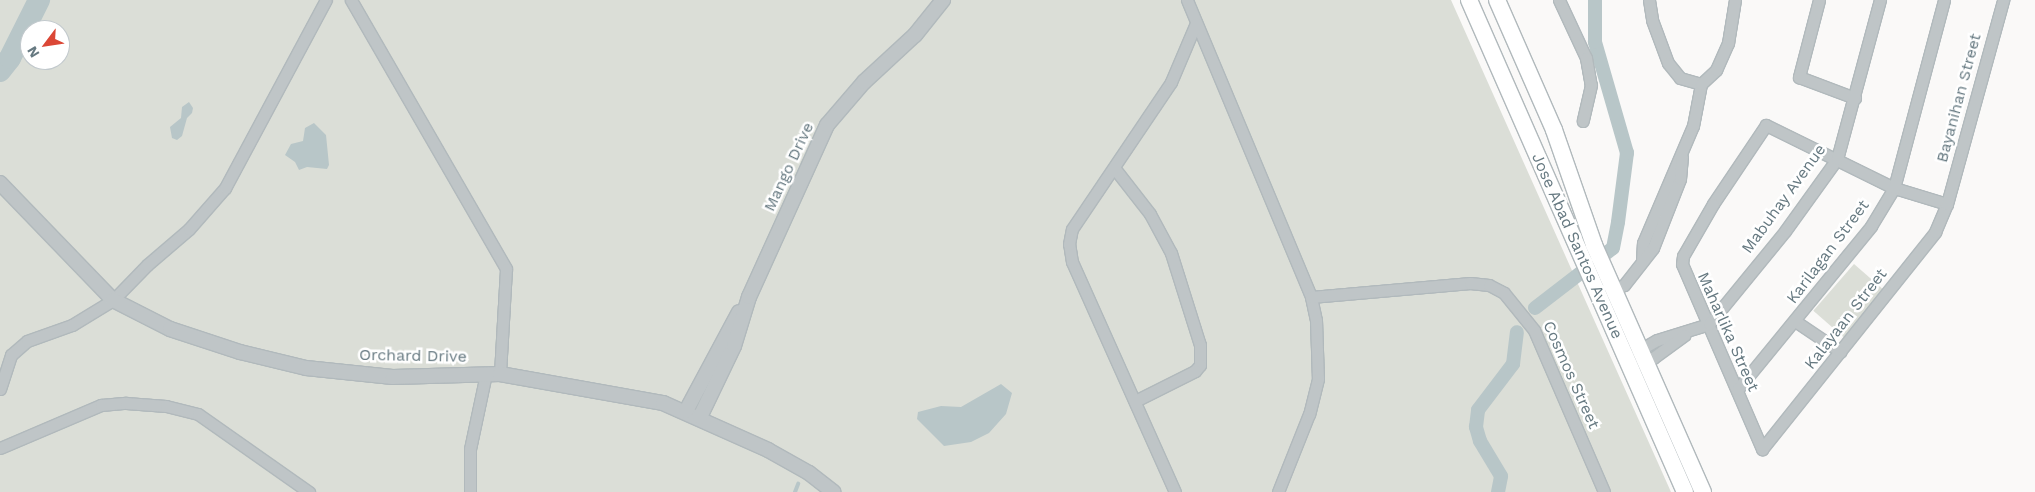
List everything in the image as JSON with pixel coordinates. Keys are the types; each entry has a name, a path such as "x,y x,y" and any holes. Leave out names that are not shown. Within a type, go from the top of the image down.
{"main road":[{"name":"Jose Abad Santos Avenue","path":"1469,0 1591,280 1606,292 1703,492"},
{"name":"Jose Abad Santos Avenue","path":"1497,0 1554,130 1606,274 1606,292"},
{"name":"Jose Abad Santos Avenue","path":"1638,357 1685,492"}],"street":[{"path":"0,389 11,355 27,341 72,325 113,300 147,265 189,229 225,188 326,0"},
{"path":"351,0 506,269 493,374 470,449 470,492"},
{"name":"Mango Drive","path":"700,417 734,346 749,297 827,125 864,82 915,35 943,0"},
{"path":"1187,0 1310,297 1320,344 1318,379 1309,414 1278,492"},
{"path":"1558,0 1586,58 1591,85 1583,121"},
{"path":"1649,0 1652,20 1668,63 1680,78 1701,84"},
{"path":"1606,292 1624,285 1642,261 1643,243 1670,175 1682,155 1699,106 1701,84 1716,70 1728,43 1735,0"},
{"path":"1819,0 1799,77 1855,98"},
{"name":"Mabuhay Avenue","path":"1638,357 1709,324 1785,231 1837,159 1880,0"},
{"name":"Karilagan Street","path":"1737,390 1872,226 1894,188 1944,0"},
{"name":"Bayanihan Street","path":"1947,204 2003,0"},
{"path":"1175,492 1069,254 1072,229 1115,169 1171,82 1196,24"},
{"name":"Maharlika Street","path":"1764,448 1759,447 1709,324 1684,273 1684,256 1713,204 1766,125 1837,159"},
{"path":"1837,159 1894,188 1947,204"},
{"path":"1115,169 1150,214 1171,253 1183,282 1200,345 1200,365 1195,372 1135,401"},
{"name":"Orchard Drive","path":"0,183 113,300 170,328 240,352 306,368 393,377 493,374 584,386 664,403 700,417 768,450 809,473 833,492"},
{"name":"Kalayaan Street","path":"1764,448 1935,232 1947,204"},
{"name":"Cosmos Street","path":"1310,297 1470,283 1489,285 1504,293 1519,307 1534,330 1604,492"},
{"name":"Mango Drive","path":"686,411 722,340 749,297"},
{"path":"1795,321 1841,352"},
{"name":"Mabuhay Avenue","path":"1638,357 1688,333"},
{"path":"0,448 101,405 126,403 166,406 198,414 309,492"}],"shaded area":[{"path":"0,0 1451,0 1671,492 0,492"},
{"path":"189,102 193,108 192,113 187,118 182,136 177,140 172,138 170,127 181,118 182,107"},
{"path":"314,123 326,135 329,165 327,169 307,167 299,170 295,162 285,155 291,144 303,141 305,128"},
{"path":"1854,264 1885,291 1844,338 1813,311"},
{"path":"1001,384 1012,393 1006,414 989,433 971,442 944,446 917,419 918,412 941,406 961,407"}],"waterway":[{"path":"0,71 10,58 39,0"},
{"path":"1535,308 1613,248 1627,153 1595,42 1595,0"},
{"path":"1498,492 1501,476 1480,441 1476,427 1478,410 1513,364 1517,332"},
{"path":"795,492 798,484"}]}
